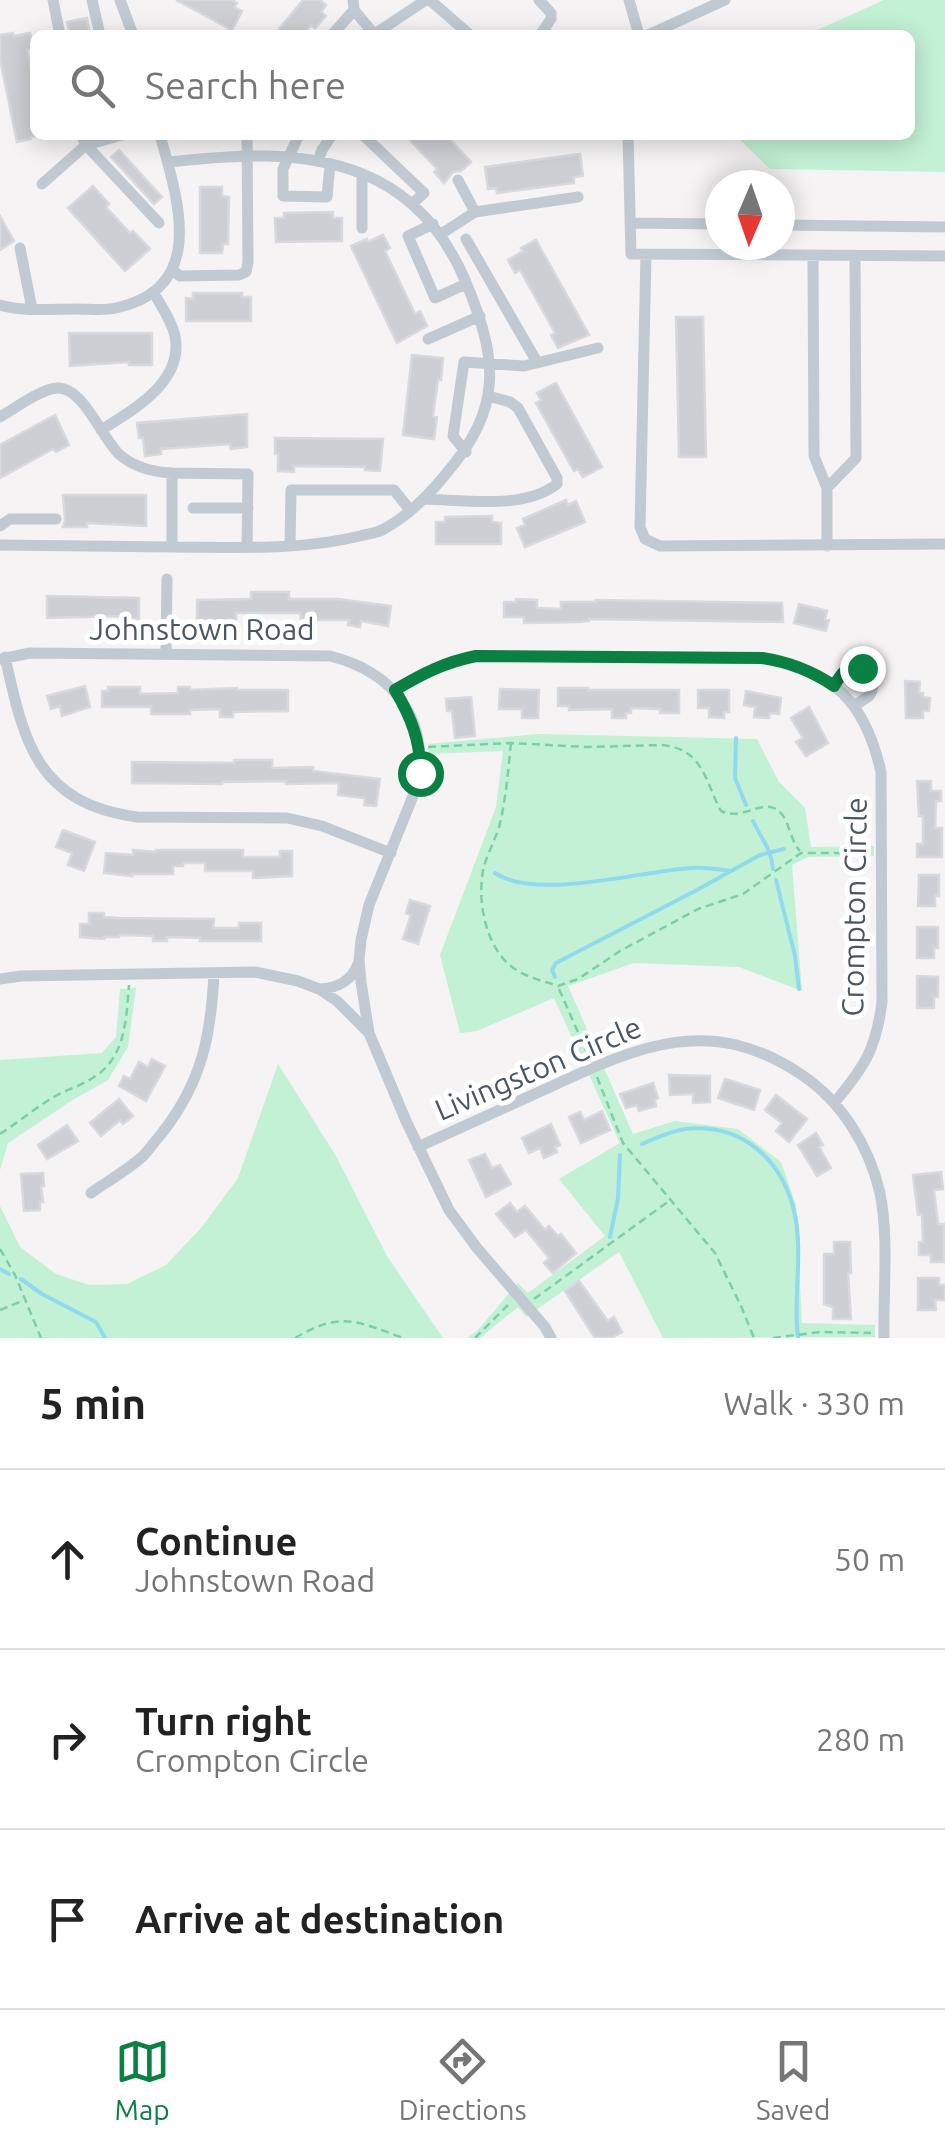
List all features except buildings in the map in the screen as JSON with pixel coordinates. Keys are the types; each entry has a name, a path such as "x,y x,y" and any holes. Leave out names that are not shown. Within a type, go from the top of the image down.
{"street":[{"path":"53,0 59,30"},
{"path":"92,0 99,30"},
{"path":"120,0 131,30"},
{"path":"379,30 428,0 464,30"},
{"path":"539,0 551,12 543,30"},
{"path":"629,0 638,30"},
{"path":"659,30 725,0"},
{"path":"336,30 353,5 370,30"},
{"path":"42,184 84,140 159,223"},
{"path":"0,305 112,309 154,293 172,270 181,225 161,140"},
{"path":"172,270 180,276 239,276 246,272 247,140"},
{"path":"297,140 283,168 283,196 328,196 322,150 329,140"},
{"path":"368,140 424,193 413,202"},
{"path":"628,140 630,254 945,256"},
{"path":"0,545 247,546 346,539 381,530 425,499 466,452 482,423 490,364 480,316 456,258 413,202 362,174 290,155 168,162"},
{"path":"362,174 362,228"},
{"path":"458,180 474,212"},
{"path":"466,284 435,298 408,236 437,229 474,212 578,196"},
{"path":"630,223 705,224"},
{"path":"795,225 945,227"},
{"path":"456,258 469,244 537,362"},
{"path":"20,248 32,309"},
{"path":"646,254 640,527 646,539 660,546 945,544"},
{"path":"813,256 814,456 826,488 827,546"},
{"path":"826,488 856,458 856,256"},
{"path":"100,430 158,388 172,366 176,352 174,335 154,293"},
{"path":"428,339 480,316"},
{"path":"466,452 454,436 464,362 524,366 598,348"},
{"path":"0,416 61,387 80,400 120,456 148,472 248,474 247,546"},
{"path":"425,499 518,500 535,498 558,484 518,408 488,396"},
{"path":"172,473 172,547"},
{"path":"290,545 291,490 394,490 410,510"},
{"path":"194,508 248,508"},
{"path":"0,526 10,519 56,519"},
{"path":"166,654 167,579"},
{"name":"Johnstown Road","path":"2,658 30,653 330,656 354,662 395,690"},
{"name":"Crompton Circle","path":"395,690 429,670 476,656 762,658 806,670 834,686 865,722 881,772 882,1002 868,1060 835,1102"},
{"path":"2,658 34,755 61,786 94,807 138,817 306,821 391,853"},
{"path":"834,686 848,668 868,671 872,690 854,706"},
{"path":"395,690 420,747 417,786 369,905 361,940 359,960 369,1033 449,1210 552,1338"},
{"path":"319,990 344,983 354,974 359,960"},
{"path":"0,980 21,976 255,972 319,990 369,1033"},
{"path":"90,1193 145,1154 188,1095 208,1040 214,973"},
{"name":"Livingston Circle","path":"418,1146 647,1046 704,1041 750,1048 812,1081 835,1102 864,1148 884,1220 884,1335"}],"path":[{"path":"511,743 502,815 483,873 484,915 493,942 506,962 558,986 685,916 743,894 801,852 881,853"},
{"path":"420,747 511,743 677,748 698,764 722,811 734,816 766,806 778,810 794,846 801,852"},
{"path":"0,1134 53,1097 92,1079 116,1056 122,1040 130,974"},
{"path":"558,986 624,1143 715,1253 754,1338"},
{"path":"475,1338 512,1300 534,1299 670,1200"},
{"path":"0,1248 41,1338"},
{"path":"0,1310 24,1300"},
{"path":"295,1338 313,1327 341,1320 403,1338"},
{"path":"773,1338 820,1332 884,1335"}],"green space":[{"path":"884,0 945,0 945,172 770,169 740,140 915,140 915,30 817,30"},
{"path":"539,734 757,739 779,782 805,808 811,847 874,846 874,856 808,857 792,865 802,991 739,967 634,963 568,986 633,1134 675,1121 738,1129 781,1162 796,1205 802,1323 875,1325 875,1337 663,1338 619,1252 526,1317 518,1307 480,1338 467,1338 518,1283 528,1293 605,1236 559,1179 620,1143 554,998 477,1031 460,1033 440,955 496,807 503,751 428,754 428,744"},
{"path":"136,988 128,1047 108,1080 8,1143 0,1170 0,1060 102,1053 116,1037 120,989"},
{"path":"278,1064 336,1156 387,1256 443,1338 0,1338 0,1206 20,1247 56,1274 89,1285 127,1284 166,1265 201,1228 238,1178"}],"waterway":[{"path":"736,738 735,778 746,805"},
{"path":"753,821 773,869"},
{"path":"555,977 552,970 556,963 760,855 784,849"},
{"path":"495,873 513,881 562,885 691,868 731,871"},
{"path":"776,880 799,989"},
{"path":"642,1144 679,1130 706,1129 742,1139 770,1162 781,1178 795,1215 798,1338"},
{"path":"610,1237 618,1198 620,1155"},
{"path":"0,1269 9,1274"},
{"path":"21,1279 96,1322 105,1338"}],"route":[{"path":"420,773 420,747 415,730 395,690 452,661 476,656 762,658 806,670 834,686 848,668 862,668"}]}
